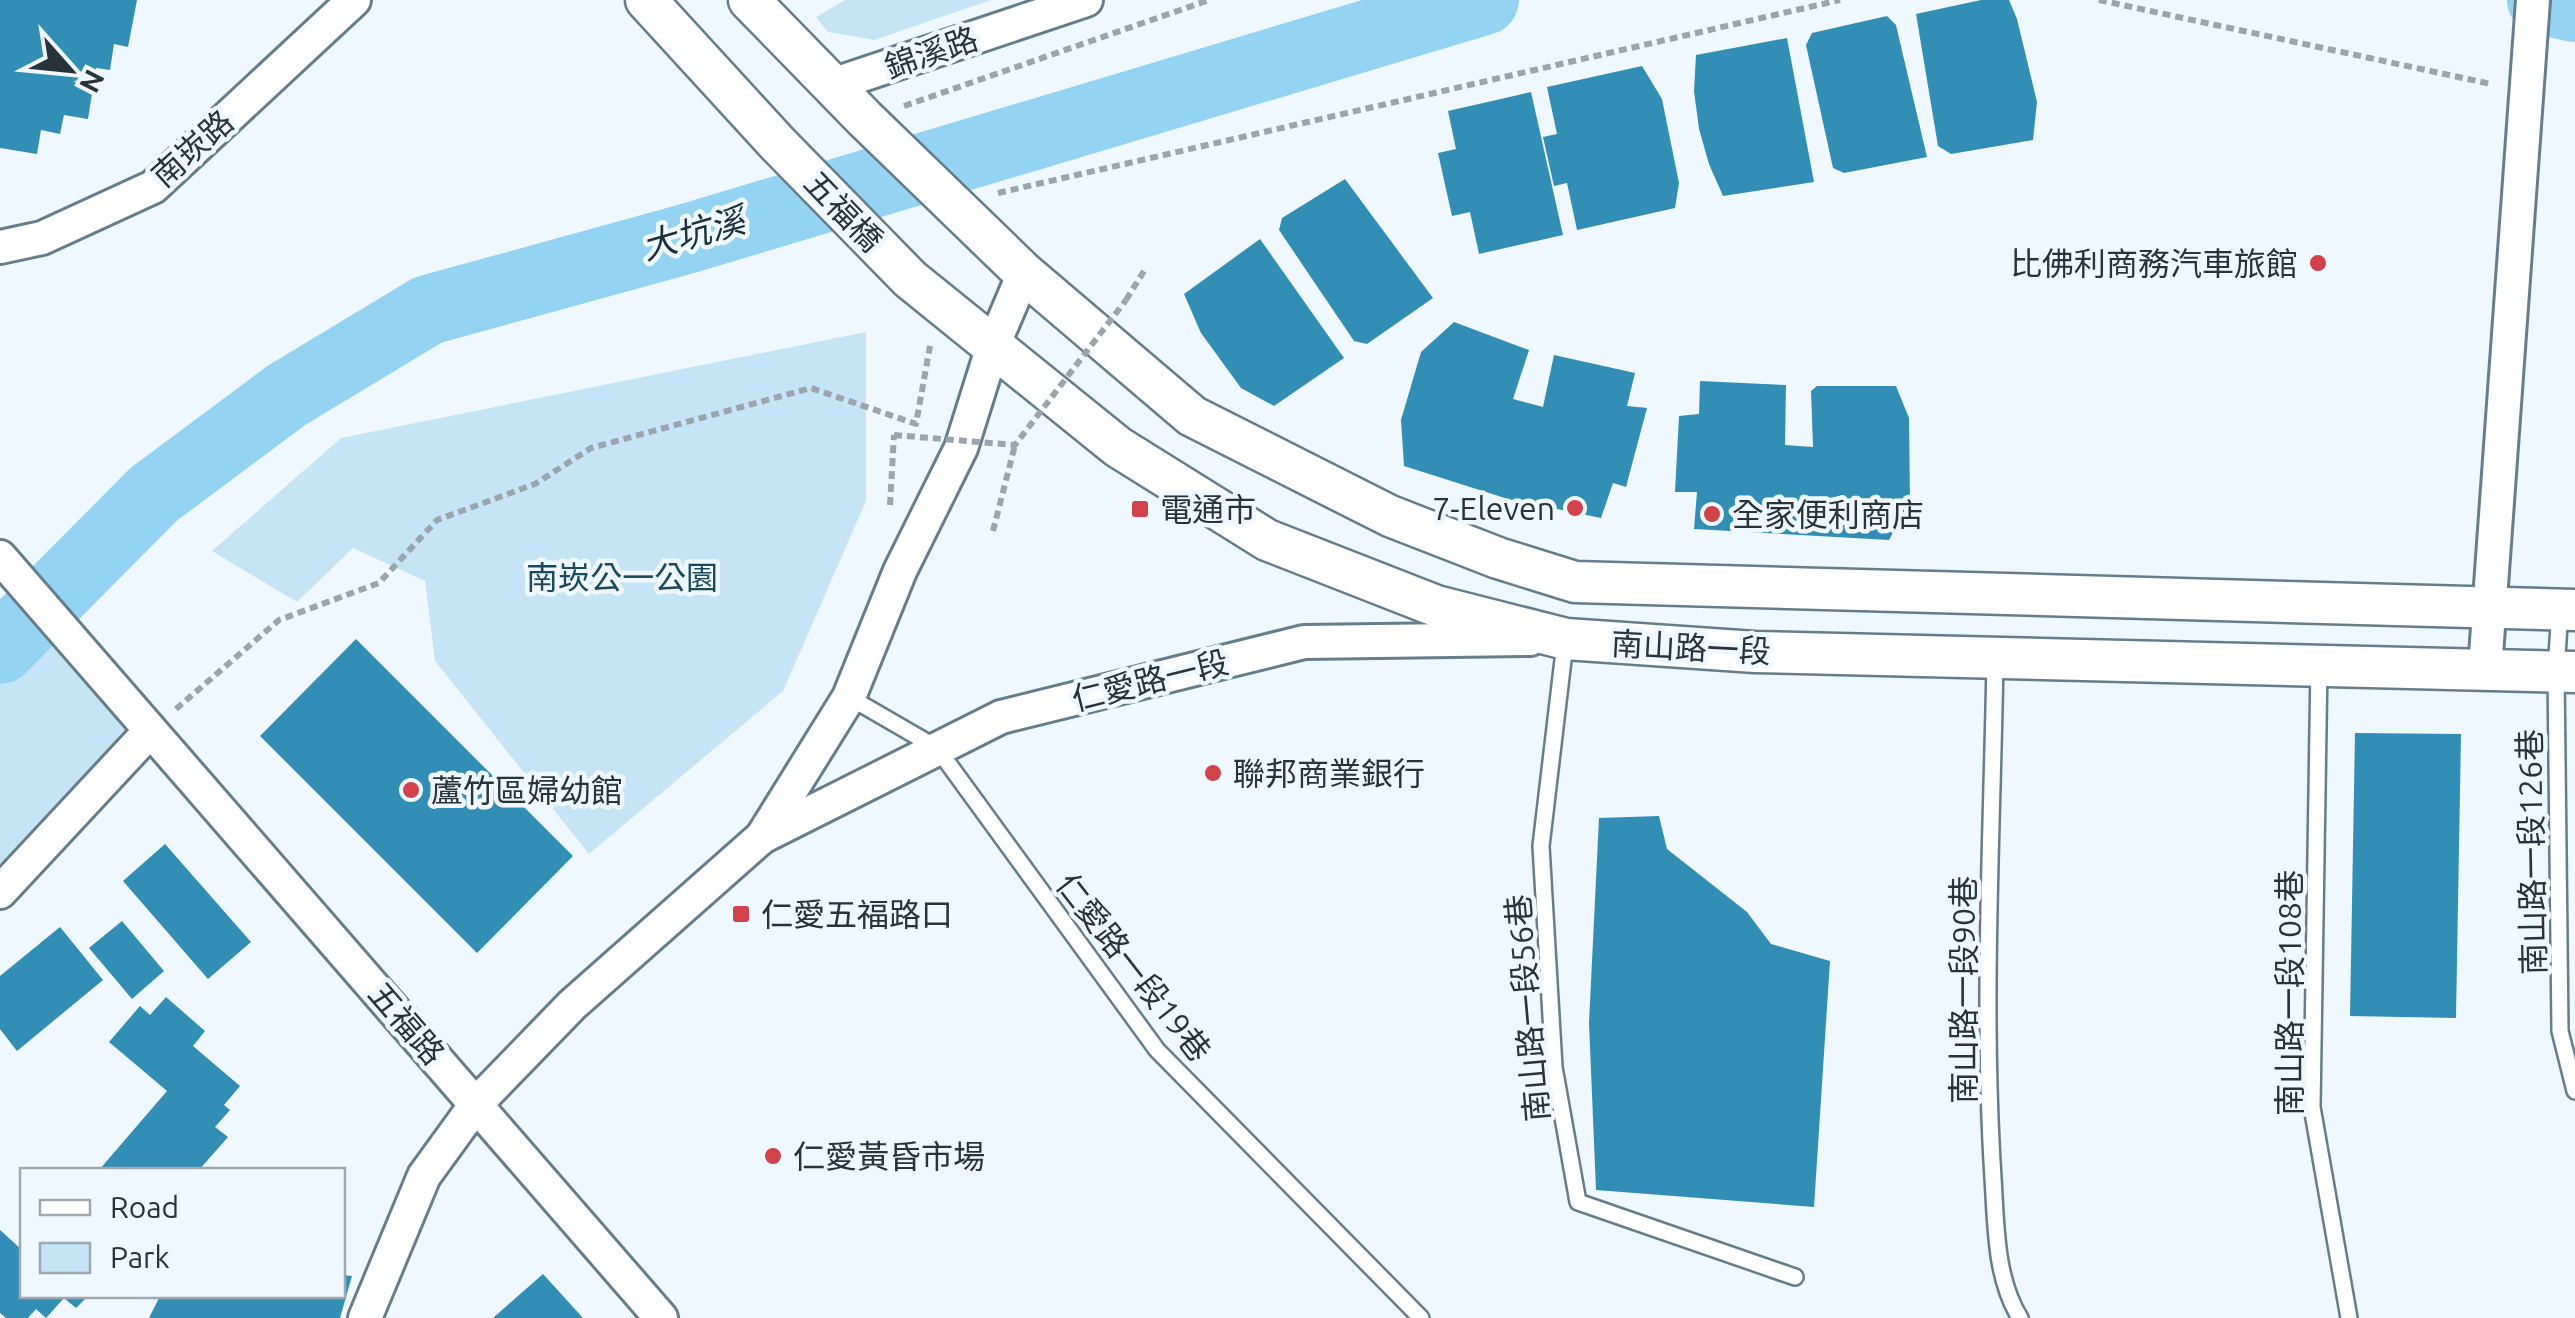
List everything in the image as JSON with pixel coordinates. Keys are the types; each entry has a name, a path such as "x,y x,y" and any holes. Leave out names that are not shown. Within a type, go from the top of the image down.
{"street":[{"name":"南崁路","path":"0,248 42,238 153,187 354,0"},
{"name":"五福橋","path":"646,0 777,143 910,279"},
{"path":"748,0 865,119 980,206"},
{"name":"錦溪路","path":"832,85 1086,0"},
{"path":"2485,669 2532,0"},
{"name":"南山路一段","path":"980,206 1024,272 1192,416 1390,516 1498,558 1575,582 2568,610"},
{"name":"仁愛路一段","path":"762,837 848,696 900,570 962,448 993,346 1024,272"},
{"name":"南山路一段","path":"910,279 1118,448 1267,540 1436,606 1566,639 1755,652 2566,672"},
{"name":"五福路","path":"0,557 661,1318"},
{"name":"仁愛路一段","path":"364,1318 424,1176 476,1103 572,1006 762,837 1001,716 1304,642 1566,639"},
{"path":"0,892 150,731"}],"lane":[{"name":"南山路一段126巷","path":"2568,610 2560,1031 2575,1091"},
{"name":"南山路一段56巷","path":"1566,639 1541,846 1554,1067 1578,1202 1795,1277"},
{"name":"南山路一段90巷","path":"1995,657 1988,1090 2002,1271 2011,1304 2020,1318"},
{"name":"南山路一段108巷","path":"2319,665 2312,1107 2349,1318"},
{"name":"仁愛路一段19巷","path":"848,696 937,748 1157,1050 1421,1318"}],"path":[{"path":"865,119 1208,0"},
{"path":"980,206 1840,0"},
{"path":"2098,0 2526,91"},
{"path":"993,532 1015,445 1144,271"},
{"path":"150,731 279,620 378,584 437,520 535,484 592,448 811,388 916,424 932,335"},
{"path":"890,505 894,435 1015,445"}],"green space":[{"path":"845,0 991,0 874,40 828,32 816,17"},
{"name":"南崁公一公園","path":"866,332 866,501 783,691 589,854 435,661 425,581 353,548 297,602 212,551 341,438"},
{"path":"44,605 150,731 0,892 0,653"}],"building":[{"path":"0,0 137,0 128,47 114,44 110,70 96,68 88,119 64,115 60,134 41,130 37,154 0,148"},
{"path":"1981,0 2009,0 2017,19 2037,102 2033,140 1951,154 1938,146 1916,14"},
{"path":"1887,16 1896,25 1927,157 1844,173 1833,168 1806,45 1812,33"},
{"path":"1787,38 1814,182 1723,196 1699,129 1694,91 1696,55"},
{"path":"1642,66 1662,99 1679,183 1675,208 1577,230 1567,183 1554,186 1543,137 1557,134 1547,87"},
{"path":"1531,92 1563,235 1479,254 1470,212 1452,216 1438,153 1456,149 1448,111"},
{"path":"1345,179 1433,298 1367,344 1354,341 1279,230 1282,218"},
{"path":"1260,239 1344,358 1274,406 1241,388 1201,333 1184,294"},
{"path":"1454,322 1529,350 1513,399 1543,407 1554,355 1635,373 1627,406 1647,408 1626,487 1613,483 1601,518 1508,499 1404,466 1401,420 1421,352"},
{"path":"1700,381 1786,385 1785,445 1813,447 1811,391 1817,386 1896,386 1909,418 1910,500 1889,540 1694,529 1697,492 1675,492 1679,416 1699,414"},
{"name":"蘆竹區婦幼館","path":"356,639 573,856 477,953 260,736"},
{"path":"2355,733 2461,734 2456,1018 2350,1016"},
{"path":"1659,816 1667,849 1747,912 1771,944 1830,961 1814,1207 1596,1190 1589,1023 1599,818"},
{"path":"165,844 251,942 208,979 123,881"},
{"path":"122,921 164,971 132,999 89,948"},
{"path":"60,927 103,980 17,1051 0,1029 0,976"},
{"path":"166,997 205,1031 193,1046 240,1086 224,1105 230,1110 215,1127 228,1137 201,1168 101,1168 167,1091 109,1042 140,1006 150,1015"},
{"path":"0,1230 20,1248 20,1298 64,1298 46,1318 36,1309 28,1318 6,1318 0,1313"},
{"path":"543,1274 583,1318 493,1318"},
{"path":"345,1275 352,1276 340,1318 149,1318 159,1298 345,1298"},
{"path":"64,1298 86,1298 76,1308"}],"waterway":[{"name":"大坑溪","path":"0,649 154,494 287,395 428,310 686,239 1484,0"},
{"name":"大坑溪","path":"2542,0 2575,7"}],"place":[{"name":"比佛利商務汽車旅館","path":"2318,263"},
{"name":"7-Eleven","path":"1575,508"},
{"name":"電通市","path":"1140,509"},
{"name":"全家便利商店","path":"1712,514"},
{"name":"聯邦商業銀行","path":"1213,773"},
{"name":"蘆竹區婦幼館","path":"411,790"},
{"name":"仁愛五福路口","path":"741,914"},
{"name":"仁愛黃昏市場","path":"773,1156"}]}
